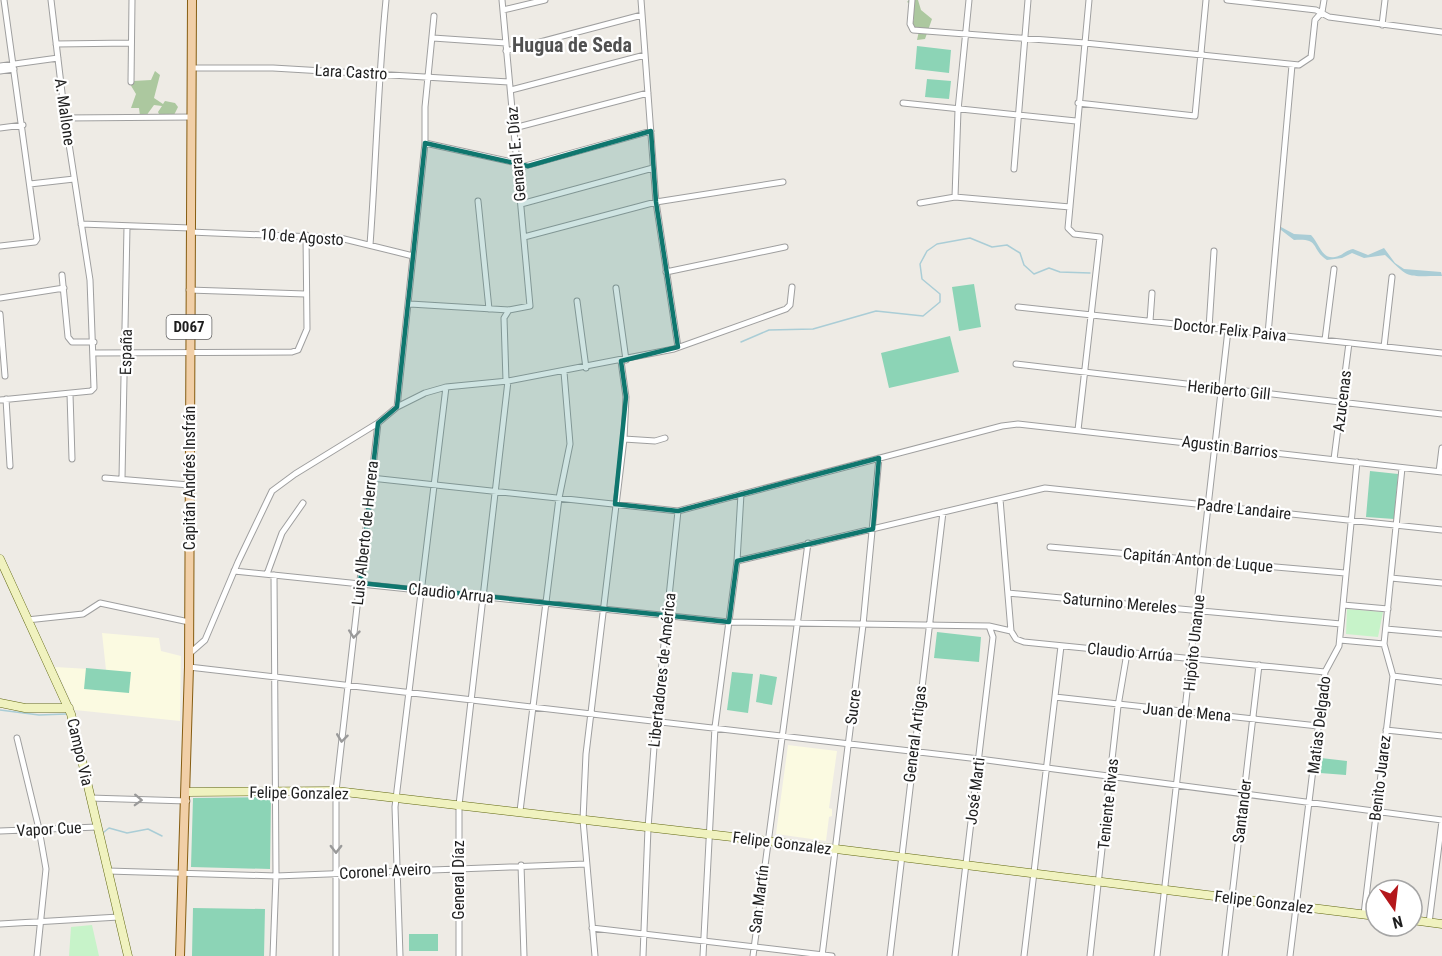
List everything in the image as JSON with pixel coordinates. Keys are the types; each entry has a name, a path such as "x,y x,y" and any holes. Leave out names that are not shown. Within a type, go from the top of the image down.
{"main road":[{"name":"Capitán Andrés Insfrán","path":"180,956 187,797 189,667 192,0"}],"street":[{"path":"0,246 35,242 37,239 4,0"},
{"name":"A. Mallone","path":"51,0 65,118 90,280 94,342 93,390 70,394"},
{"path":"131,82 132,0"},
{"path":"370,245 379,127 379,73 386,0"},
{"name":"Genaral E. Díaz","path":"502,0 529,308 509,310"},
{"path":"503,10 545,0"},
{"path":"641,0 656,202 678,347"},
{"path":"912,0 910,24 912,29 966,35 1024,37 1292,65 1307,62 1311,57 1315,20 1322,12 1324,0"},
{"path":"955,197 958,110 969,0"},
{"path":"1014,170 1028,0"},
{"path":"1078,430 1100,237 1070,232 1076,121 1089,0"},
{"path":"1078,103 1195,116 1206,0"},
{"path":"1227,0 1264,2 1322,12 1329,17 1442,32"},
{"path":"1383,25 1385,0"},
{"path":"506,51 642,15"},
{"path":"397,407 410,304 434,16"},
{"path":"433,38 506,43"},
{"path":"56,44 130,43"},
{"path":"511,90 645,55"},
{"path":"0,71 58,58"},
{"path":"1268,334 1292,65"},
{"path":"0,66 14,67"},
{"name":"Lara Castro","path":"192,68 273,68 509,82"},
{"path":"514,128 648,93"},
{"path":"903,103 1076,121"},
{"path":"65,118 192,117"},
{"path":"0,128 23,125"},
{"path":"425,142 518,166 651,131"},
{"path":"521,204 653,168"},
{"path":"30,184 74,179"},
{"path":"524,237 656,202 783,182"},
{"path":"920,203 955,197 1070,207"},
{"path":"478,201 489,309"},
{"name":"10 de Agosto","path":"81,224 340,238 413,256"},
{"name":"España","path":"122,478 127,227"},
{"path":"94,353 292,352 298,350 307,329 306,235"},
{"path":"666,272 785,247"},
{"path":"1209,328 1214,251"},
{"path":"1325,340 1334,269"},
{"path":"62,275 69,338 72,342 94,342"},
{"path":"1384,347 1392,277"},
{"path":"189,654 205,640 234,571 272,491 378,423 397,407 425,393 446,387 564,372 678,347 786,309 790,305 792,287"},
{"path":"0,298 64,288"},
{"path":"595,956 583,820 592,714 624,439 626,397 616,288"},
{"path":"189,290 305,294"},
{"path":"1150,321 1152,293"},
{"path":"577,301 586,368"},
{"path":"410,304 509,310"},
{"name":"Doctor Felix Paiva","path":"1018,307 1442,352"},
{"name":"General Díaz","path":"459,956 459,805 507,381 504,318 509,310"},
{"path":"0,315 5,376"},
{"name":"Hipóito Unanue","path":"1157,956 1178,787 1228,330"},
{"name":"Azucenas","path":"1334,459 1349,343"},
{"name":"Heriberto Gill","path":"1016,364 1085,374 1442,414"},
{"path":"520,811 559,498 570,444 564,372"},
{"path":"400,956 395,828 446,387"},
{"path":"10,466 3,400 70,394 72,459"},
{"name":"Luis Alberto de Herrera","path":"336,956 336,791 378,423"},
{"name":"Agustin Barrios","path":"678,511 1018,424 1441,472"},
{"path":"624,439 655,441 665,438"},
{"path":"1441,472 1442,448"},
{"name":"Sucre","path":"822,955 863,625 879,458"},
{"name":"Matias Delgado","path":"1290,956 1325,672 1340,640 1357,462"},
{"path":"1340,640 1384,644 1402,468"},
{"path":"105,478 189,485"},
{"path":"371,478 678,511"},
{"name":"Padre Landaire","path":"737,561 1045,488 1442,530"},
{"path":"703,956 715,727 737,561 741,494"},
{"path":"1000,499 1011,632"},
{"path":"267,574 282,533 303,503"},
{"name":"Libertadores de América","path":"644,956 648,828 656,720 678,511"},
{"name":"General Artigas","path":"890,956 912,751 943,512"},
{"name":"San Martín","path":"753,956 808,543"},
{"name":"Capitán Anton de Luque","path":"1050,547 1345,573"},
{"name":"Campo Via","path":"0,559 69,708 128,956"},
{"name":"Claudio Arrua","path":"234,571 360,582 668,617 729,622 863,625"},
{"path":"273,956 276,876 274,575"},
{"path":"1390,578 1442,583"},
{"name":"Saturnino Mereles","path":"1008,592 1341,624"},
{"path":"27,620 82,614 100,603 189,622"},
{"path":"1343,605 1388,609"},
{"name":"Claudio Arrúa","path":"863,625 989,626 1011,632 1016,639 1024,642 1325,672"},
{"name":"José Marti","path":"956,956 993,637 989,626"},
{"path":"1386,629 1442,634"},
{"name":"Benito Juarez","path":"1368,878 1393,676 1384,644"},
{"path":"1024,956 1061,646"},
{"name":"Teniente Rivas","path":"1090,956 1118,706 1127,653"},
{"name":"Santander","path":"1225,956 1259,665"},
{"path":"189,667 979,759 1442,820 1429,923"},
{"path":"1393,676 1442,682"},
{"name":"Juan de Mena","path":"1055,698 1318,726"},
{"path":"0,703 26,708 69,708"},
{"path":"1386,730 1442,736"},
{"path":"17,738 39,829 46,879 37,956"},
{"name":"Felipe Gonzalez","path":"187,797 275,791 336,791 520,811 1364,914"},
{"path":"90,798 187,797"},
{"name":"Vapor Cue","path":"0,831 97,827"},
{"name":"Coronel Aveiro","path":"108,872 276,876 398,869 586,864"},
{"path":"521,865 524,956"},
{"path":"0,924 119,917"},
{"path":"1424,922 1442,924"},
{"path":"592,928 832,956"}],"highlighted area":[{"path":"651,131 656,202 678,347 621,361 626,397 615,504 678,511 879,458 873,529 737,561 729,622 360,583 378,423 397,407 425,143 528,166"}],"shaded area":[{"path":"102,633 159,638 161,651 181,656 180,721 75,710 55,667 106,670"},
{"path":"788,745 837,751 829,808 832,809 832,816 829,817 826,841 776,834"}],"green space":[{"path":"918,0 921,10 932,19 925,39 917,40 919,31 911,23 914,20 911,4 907,2"},
{"path":"917,46 951,50 949,73 915,69"},
{"path":"155,71 160,75 154,98 163,104 165,101 175,103 178,107 173,117 160,116 158,112 162,106 154,105 146,116 140,116 139,108 131,108 136,94 130,84 133,81 151,80"},
{"path":"927,79 951,81 949,99 925,97"},
{"path":"974,284 981,327 959,331 952,287"},
{"path":"950,336 959,372 889,388 881,353"},
{"path":"1370,471 1398,474 1394,519 1366,517"},
{"path":"1347,609 1383,612 1378,637 1346,634"},
{"path":"937,632 981,637 979,662 934,658"},
{"path":"86,668 131,672 129,693 84,689"},
{"path":"732,672 753,674 748,713 727,710"},
{"path":"760,674 777,677 772,705 756,702"},
{"path":"1321,758 1347,761 1346,775 1320,773"},
{"path":"271,797 270,869 191,867 193,798"},
{"path":"193,908 265,909 264,956 192,956"},
{"path":"92,925 99,956 69,956 71,927"},
{"path":"409,934 438,934 438,951 409,951"}],"water":[{"path":"1281,227 1294,234 1311,235 1327,256 1337,256 1353,249 1368,255 1384,248 1395,263 1404,269 1441,272 1442,276 1409,275 1385,255 1364,258 1352,253 1342,258 1327,260 1312,243 1294,240 1281,230"}],"waterway":[{"path":"741,342 769,330 813,329 876,311 923,316 940,302 940,294 922,279 920,264 927,251 937,244 970,238 992,247 1007,245 1020,253 1024,265 1034,274 1049,268 1060,272 1090,273"},
{"path":"57,675 78,723"},
{"path":"0,710 39,715 66,714"},
{"path":"104,832 109,828 127,833 148,829 162,836"}],"district":[{"name":"Hugua de Seda","path":"572,45"}]}
